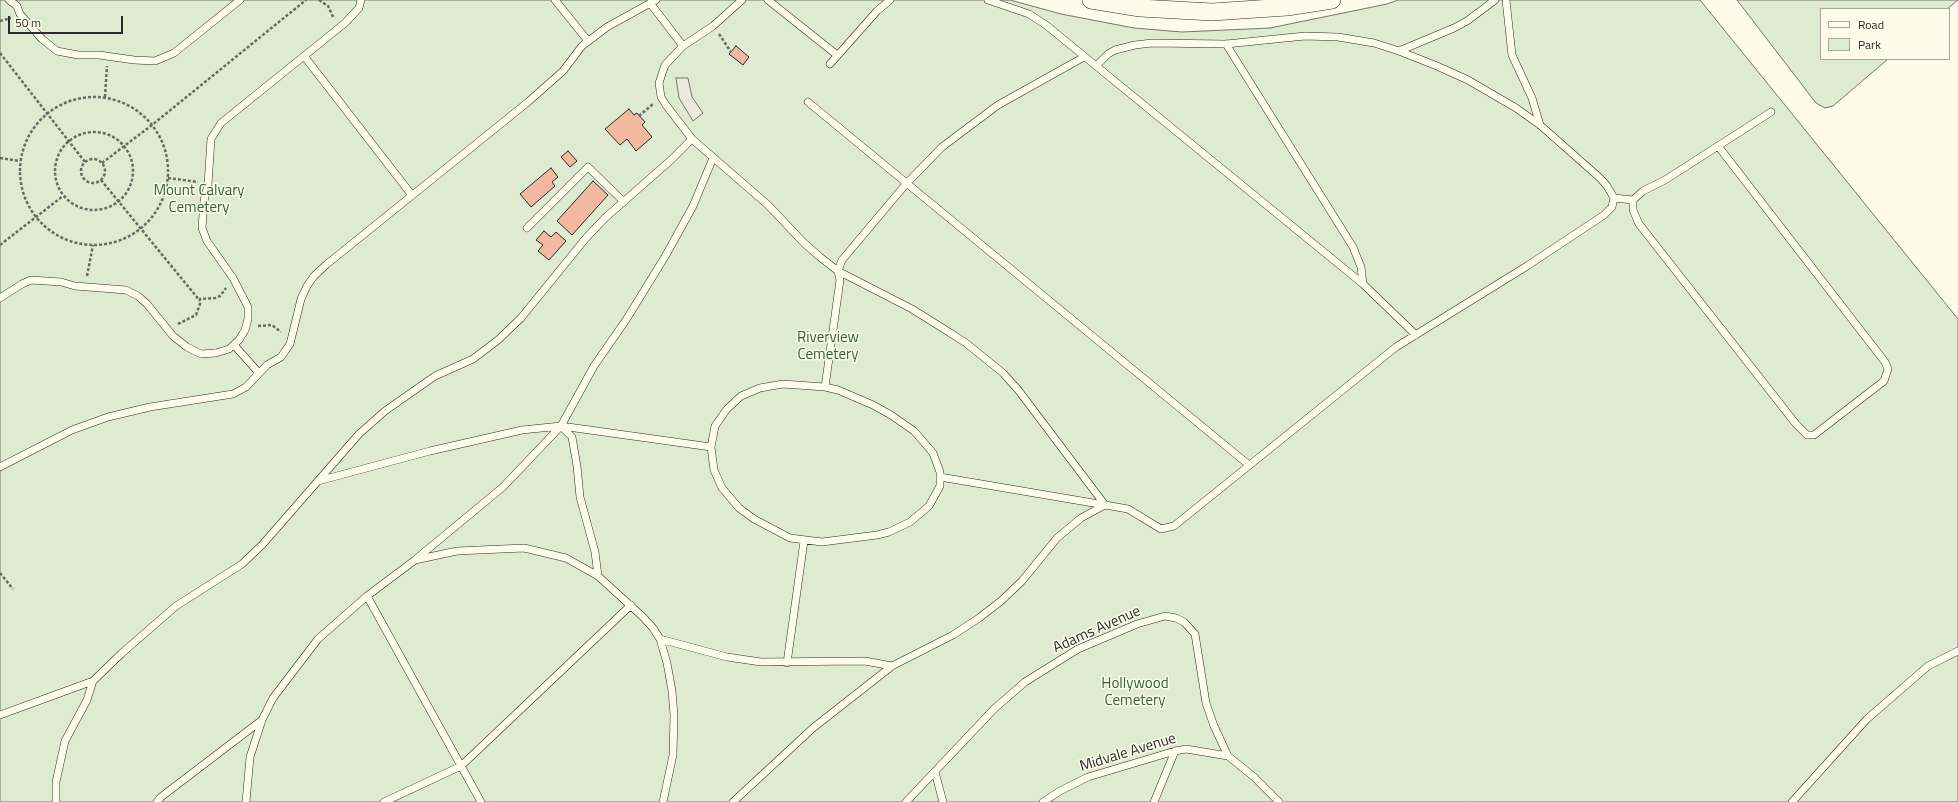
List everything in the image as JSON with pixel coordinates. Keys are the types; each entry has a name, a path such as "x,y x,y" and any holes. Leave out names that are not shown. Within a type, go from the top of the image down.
{"street":[{"path":"1091,0 1140,8 1212,12 1287,7 1332,0"}],"lane":[{"path":"9,0 17,6 20,14 42,39 57,51 78,55 108,56 134,60 155,61 170,55 240,0"},
{"path":"0,298 22,284 32,280 61,282 85,287 126,290 138,296 161,320 173,336 187,347 201,354 216,353 229,349 234,345 239,340 244,330 248,319 248,308 230,274 207,241 202,228 204,201 208,184 211,139 222,123 337,30 359,8 361,0"},
{"path":"555,0 588,41"},
{"path":"742,0 713,26 683,46 665,66 659,83 661,97 692,139 768,205 804,243 838,271 912,309 966,343 986,358 1020,391 1105,506"},
{"path":"768,0 837,55"},
{"path":"830,64 878,11 890,0"},
{"path":"988,0 1029,14 1038,19 1362,284 1416,335"},
{"path":"1399,51 1460,24 1495,0"},
{"path":"1506,0 1512,55 1532,98 1540,125"},
{"path":"0,467 72,430 108,417 150,407 233,394 246,387 267,365 281,357 290,344 302,299 314,276 411,194 546,86 563,71 582,46 588,41 607,27 653,2 683,46"},
{"path":"940,477 1128,509 1161,529 1174,526 1396,347 1604,215 1612,207 1614,198 1600,178 1540,125 1511,104 1468,80 1399,51 1374,43 1338,37 1305,36 1226,44 1152,43 1135,45 1112,52 1096,66"},
{"path":"1226,44 1353,247 1361,267 1362,284"},
{"path":"304,56 411,194"},
{"path":"825,387 840,280 838,271 842,260 906,184 942,147 987,112 1084,57"},
{"path":"808,102 1249,465"},
{"path":"1614,198 1633,200 1644,191 1665,180 1771,112"},
{"path":"0,714 93,681 122,652 176,606 242,564 262,545 359,434 391,407 435,376 473,358 498,340 521,318 586,238 623,201 671,160 692,139"},
{"path":"1633,200 1633,210 1639,224 1796,424 1807,435 1819,433 1884,382 1888,370 1885,362 1718,146"},
{"path":"246,802 250,757 262,720 273,698 287,678 318,639 367,596 415,560 503,487 561,426 594,366 626,320 666,255 693,206 713,158"},
{"path":"527,228 588,167 623,201"},
{"path":"234,345 260,373"},
{"path":"797,384 825,387 860,399 906,424 921,438 933,453 940,477 940,486 929,506 918,516 902,526 876,535 822,542 804,541 790,538 773,530 754,520 739,508 727,495 718,480 714,470 711,447 713,434 721,416 742,396 770,386 797,384"},
{"path":"561,426 572,437 580,497 595,552 598,576"},
{"path":"318,481 430,451 522,430 561,426 711,447"},
{"path":"733,802 813,728 892,666 952,635 979,618 1022,581 1057,538 1081,518 1105,506"},
{"path":"787,663 804,541"},
{"path":"415,560 457,551 524,548 566,558 598,576 631,605 653,628 660,639 667,663 672,691 674,715 673,755 663,802"},
{"path":"367,596 481,802"},
{"path":"384,802 461,766 631,605"},
{"name":"Adams Avenue","path":"906,802 1000,702 1045,668 1086,645 1137,624 1165,616 1176,618 1184,622 1195,634 1206,703 1215,730 1228,756"},
{"path":"660,639 727,657 761,662 787,663 865,661 892,666"},
{"path":"1792,802 1867,719 1928,666 1957,653"},
{"path":"56,802 56,782 65,740 87,700 93,681"},
{"path":"157,802 262,720"},
{"name":"Midvale Avenue","path":"1043,802 1060,791 1088,777 1186,749 1228,756 1254,777 1279,802"},
{"path":"1154,802 1175,751"},
{"path":"935,772 943,802"}],"path":[{"path":"102,163 152,125 306,0"},
{"path":"319,0 324,2 330,10 337,30"},
{"path":"713,26 731,52"},
{"path":"0,53 85,162"},
{"path":"105,97 108,56"},
{"path":"90,96 105,97 128,105 138,111 152,125 164,146 168,162 168,178 160,205 152,217 140,229 119,241 93,245 77,243 61,238 47,229 27,205 19,176 20,161 29,133 47,113 61,103 75,98 90,96"},
{"path":"639,116 661,97"},
{"path":"96,132 112,136 124,146 130,156 133,168 133,180 128,191 118,202 102,210 91,211 71,204 63,196 57,186 54,175 55,163 59,152 69,141 75,136 96,132"},
{"path":"0,158 20,161"},
{"path":"95,159 102,163 105,173 101,180 94,184 84,180 81,172 85,162 95,159"},
{"path":"168,178 208,184"},
{"path":"101,180 200,301"},
{"path":"0,245 63,196"},
{"path":"85,287 93,245"},
{"path":"200,301 200,299 210,300 220,296 228,285 230,274"},
{"path":"161,320 179,324 192,318 198,310 200,301"},
{"path":"244,330 262,325 272,325 277,328 290,344"},
{"path":"0,573 13,589"}],"green space":[{"name":"Riverview Cemetery","path":"0,0 1010,0 1061,14 1134,28 1182,32 1270,28 1387,4 1398,0 1700,0 1958,319 1958,802 0,802"},
{"path":"1737,0 1958,0 1948,8 1820,8 1820,60 1887,60 1833,106 1825,108 1816,103"}],"shaded area":[{"path":"676,78 688,78 692,97 703,113 693,121 679,98"}],"building":[{"path":"736,46 749,57 743,65 729,54"},
{"path":"629,109 634,115 637,113 645,122 642,125 652,137 636,151 627,139 620,145 605,129"},
{"path":"568,151 577,161 570,167 561,157"},
{"path":"551,168 558,177 552,182 555,186 531,207 520,194"},
{"path":"593,181 608,195 572,235 557,221"},
{"path":"544,231 551,237 556,232 566,241 549,260 538,251 543,245 536,240"}],"park label":[{"name":"Mount Calvary Cemetery","path":"199,200"},
{"name":"Hollywood Cemetery","path":"1135,692"}]}
